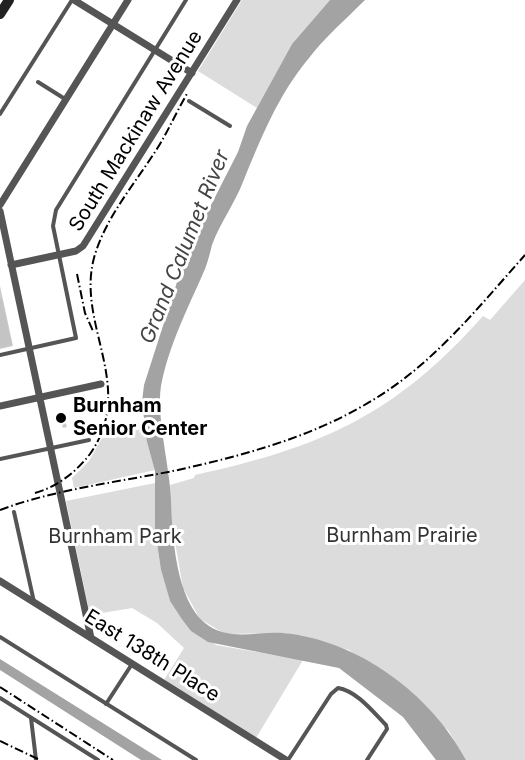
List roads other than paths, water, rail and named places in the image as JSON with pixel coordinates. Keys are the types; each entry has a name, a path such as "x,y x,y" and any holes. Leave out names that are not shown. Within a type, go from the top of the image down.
{"main road":[{"path":"0,14 9,0"}],"street":[{"path":"73,0 192,73"},
{"path":"0,205 129,0"},
{"name":"South Mackinaw Avenue","path":"11,265 76,251 83,246 237,0"},
{"path":"0,211 91,638"},
{"path":"0,406 101,384"},
{"name":"East 138th Place","path":"0,581 287,760"}],"lane":[{"path":"0,114 73,0"},
{"path":"0,355 76,338 53,226 56,210 186,0"},
{"path":"38,82 66,100"},
{"path":"189,101 230,126"},
{"path":"0,459 89,440"},
{"path":"14,512 34,602"},
{"path":"0,637 196,760"},
{"path":"106,704 132,663"},
{"path":"287,760 331,694 338,688 346,690 366,705 386,724 387,729 367,760"},
{"path":"0,698 98,760"},
{"path":"31,717 36,760"}],"railway":[{"path":"35,493 58,483 79,467 90,454 103,429 108,405 107,380 92,307 91,283 94,258 114,213 160,144 188,92"},
{"path":"0,510 65,491 178,470 244,454 307,433 337,420 395,386 422,364 463,325 525,255"},
{"path":"77,274 85,313 93,331"},
{"path":"0,687 113,760"},
{"path":"0,741 40,760"}],"place":[{"name":"Burnham Senior Center","path":"61,418"}],"water label":[{"name":"Grand Calumet River","path":"185,247"}],"park label":[{"name":"Burnham Prairie","path":"402,536"},
{"name":"Burnham Park","path":"115,537"}]}
